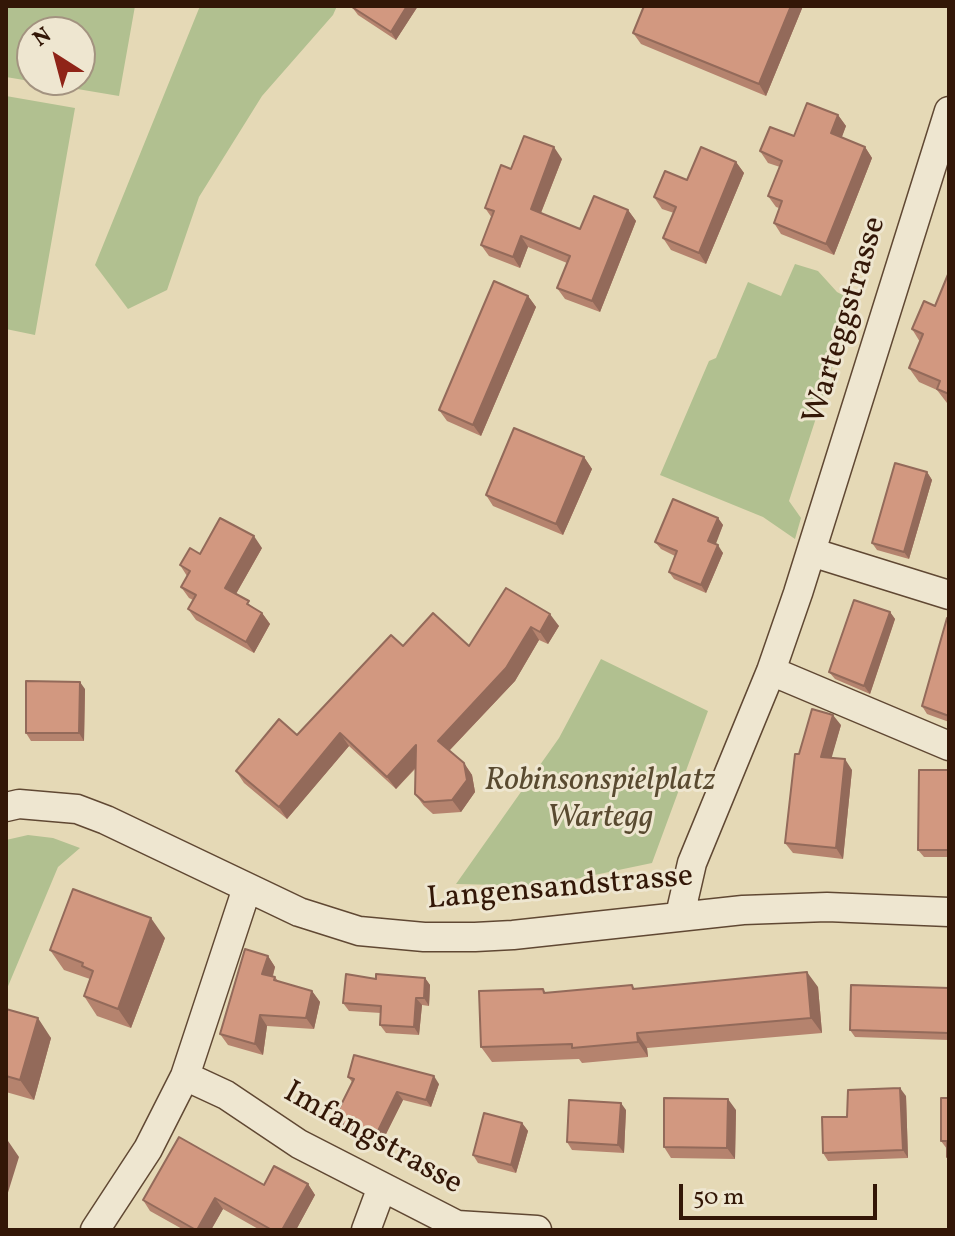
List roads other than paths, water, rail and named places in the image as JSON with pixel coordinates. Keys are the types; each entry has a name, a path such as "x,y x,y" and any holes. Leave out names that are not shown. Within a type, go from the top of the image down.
{"street":[{"name":"Warteggstrasse","path":"680,915 692,863 771,671 811,552 949,111"},
{"path":"811,552 949,595"},
{"path":"771,671 949,746"},
{"name":"Langensandstrasse","path":"6,807 19,804 58,805 77,809 313,918 359,931 424,937 513,935 743,910 827,907 949,912"},
{"path":"95,1230 148,1149 185,1076 247,888"},
{"name":"Imfangstrasse","path":"185,1076 226,1095 299,1144 458,1228 537,1230"},
{"path":"366,1230 382,1187"}],"park label":[{"name":"Robinsonspielplatz Wartegg","path":"600,802"}]}
